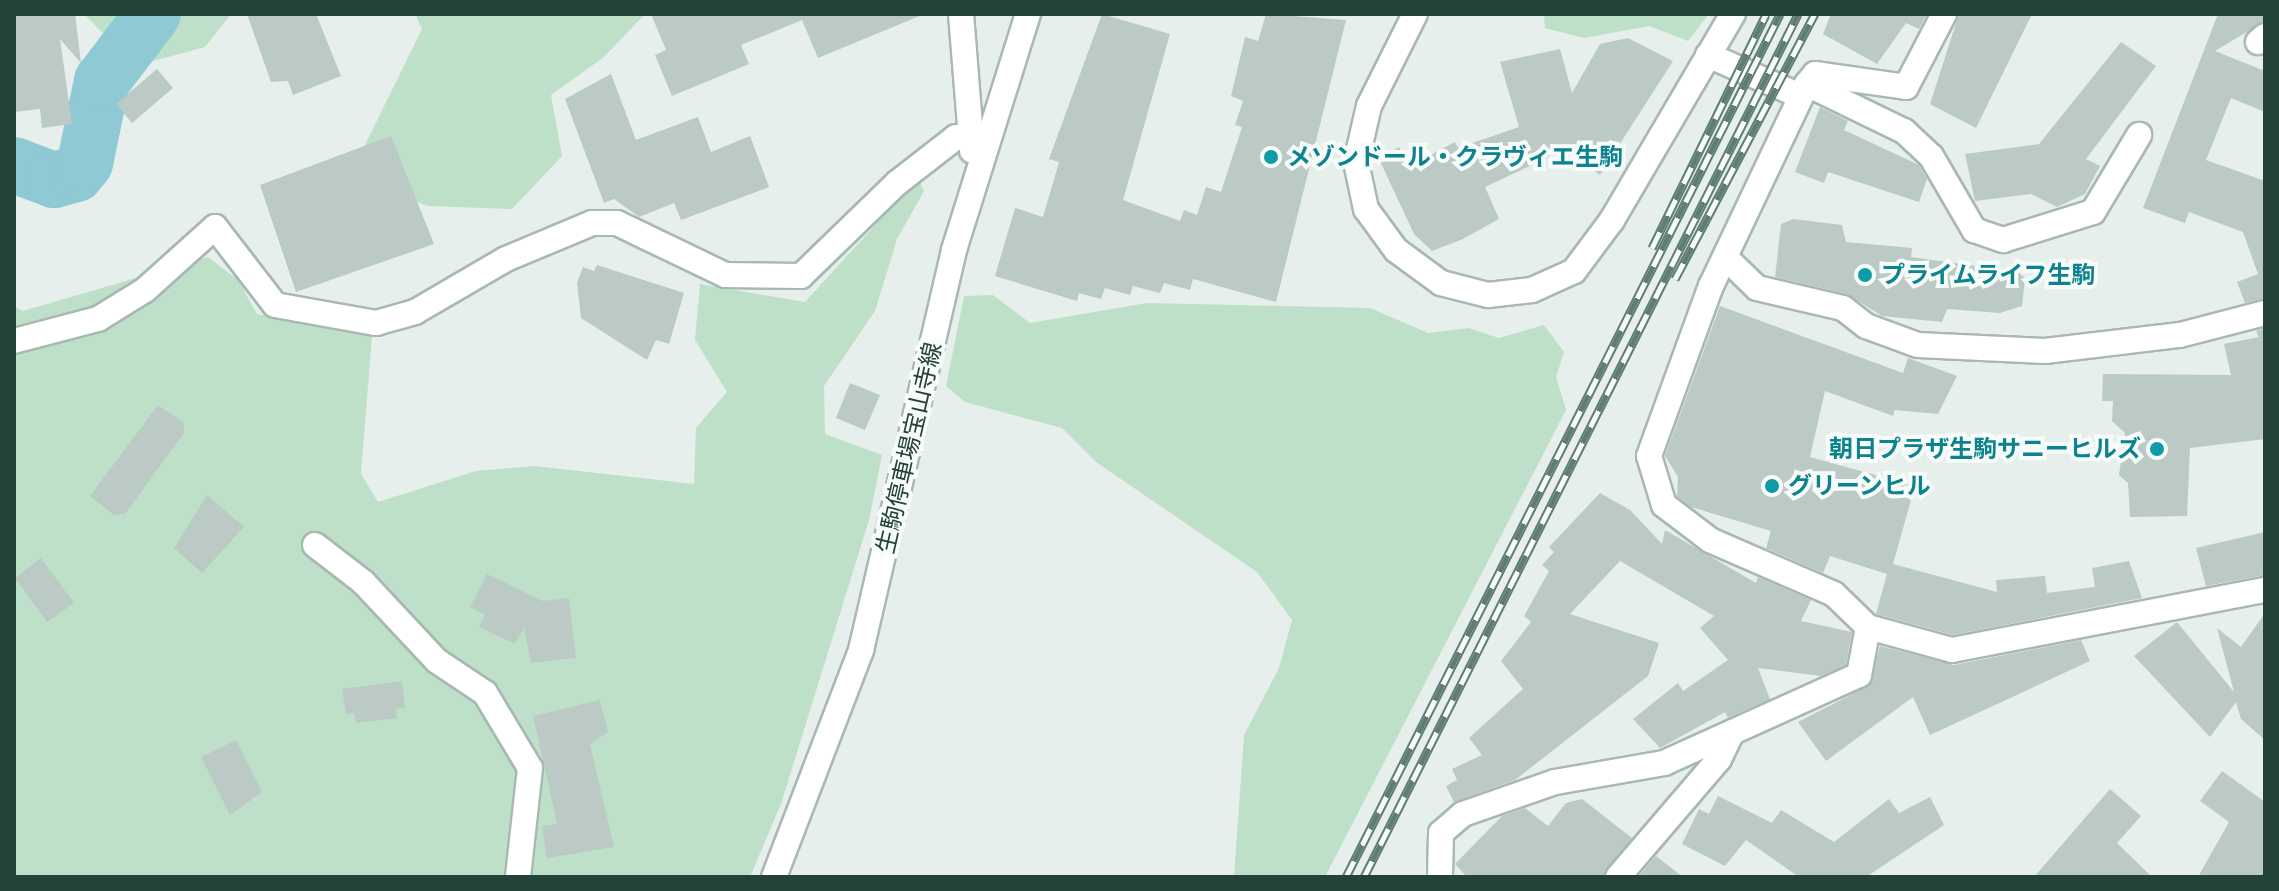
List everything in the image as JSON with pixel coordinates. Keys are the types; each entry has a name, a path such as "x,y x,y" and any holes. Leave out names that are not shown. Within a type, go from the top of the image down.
{"street":[{"path":"961,14 970,137 977,181"},
{"name":"生駒停車場宝山寺線","path":"774,877 861,650 954,250 1028,14"},
{"path":"1415,14 1369,106 1356,162 1366,209 1396,250 1441,283 1488,295 1532,290 1574,271 1612,220 1733,14"},
{"path":"1944,14 1906,87 1815,74 1803,89 1654,427 1652,485 1664,505 1710,540 1834,594 1868,627 1952,650 2265,590"},
{"path":"1708,55 1803,89 1904,131 1931,156 1974,230 2003,240 2093,212 2139,135"},
{"path":"14,341 98,319 145,290 215,227 275,305 376,323 415,312 506,259 592,223 617,223 725,275 801,276 897,183 956,137 970,137"},
{"path":"1726,258 1757,288 1843,308 1866,326 1918,345 2045,351 2180,335 2265,313"},
{"path":"315,545 363,582 437,661 485,693 530,768 518,877"},
{"path":"1440,877 1441,833 1463,814 1555,782 1664,763 1859,675 1868,627"},
{"path":"1618,877 1719,759 1732,732"}],"green space":[{"path":"84,14 231,14 205,47 135,66"},
{"path":"415,14 645,14 604,57 551,95 562,156 512,209 428,206 399,195 365,145 422,29"},
{"path":"1544,14 1708,15 1688,41 1649,26 1584,38 1545,28"},
{"path":"918,178 924,191 897,239 875,311 824,386 825,434 882,455 869,520 781,804 750,877 14,877 14,306 23,311 208,257 238,280 257,314 372,336 361,474 378,502 476,471 535,466 694,484 696,428 727,392 695,340 700,284 805,302"},
{"path":"993,295 1030,323 1147,303 1370,308 1428,333 1469,328 1499,338 1544,325 1564,352 1556,377 1566,410 1325,877 1234,877 1244,735 1279,668 1292,620 1257,572 1096,462 1062,428 965,402 946,386 964,296"}],"building":[{"path":"14,14 75,14 81,63 60,39 72,124 42,128 40,109 14,112"},
{"path":"247,14 316,14 341,76 293,95 288,81 271,82"},
{"path":"651,14 922,15 818,58 802,20 741,45 749,64 672,96 655,55 666,50"},
{"path":"1102,14 1170,34 1123,200 1180,221 1184,210 1197,215 1206,187 1221,192 1242,127 1235,125 1243,101 1231,96 1245,37 1258,41 1266,14 1346,20 1276,302 1193,279 1190,290 1164,283 1160,293 1133,286 1130,295 1105,288 1101,299 1079,293 1077,301 995,276 1015,208 1043,217 1059,162 1049,159"},
{"path":"1831,14 1927,14 1919,29 1906,23 1877,64 1823,34"},
{"path":"1959,14 2032,14 1976,128 1930,104"},
{"path":"2218,14 2265,14 2265,21 2215,51 2265,71 2265,112 2231,98 2206,160 2265,181 2265,298 2245,303 2237,282 2258,274 2243,232 2189,212 2185,223 2143,208"},
{"path":"1628,38 1673,61 1600,175 1566,149 1485,187 1499,219 1463,239 1432,251 1414,234 1379,159 1399,147 1410,166 1455,142 1458,148 1519,127 1500,62 1560,49 1572,93 1600,44"},
{"path":"2121,42 2156,66 2086,159 2100,166 2085,194 2057,207 2031,194 1975,201 1965,154 2039,144"},
{"path":"157,69 173,88 132,123 116,104"},
{"path":"611,74 636,140 698,117 711,152 750,136 769,187 681,220 674,203 639,217 614,199 604,203 565,99"},
{"path":"1820,107 1848,121 1844,130 1919,165 1927,179 1919,202 1828,172 1824,183 1795,172"},
{"path":"391,136 434,244 296,292 260,185"},
{"name":"プライムライフ生駒","path":"1793,219 1842,225 1846,242 1912,248 1911,257 2018,272 2025,278 2022,306 2000,313 1947,309 1942,322 1882,316 1847,294 1775,277 1781,224"},
{"path":"597,265 684,293 669,344 656,340 647,360 581,318 577,283 583,267 594,271"},
{"path":"1720,306 1903,373 1908,358 1957,376 1938,414 1895,410 1893,416 1825,391 1810,457 1915,486 1893,564 1997,592 1996,580 2045,576 2047,593 2095,587 2092,568 2129,561 2142,598 1953,635 1876,614 1887,574 1830,556 1823,573 1766,548 1771,531 1691,507 1677,496 1678,477 1665,456"},
{"path":"2265,328 2265,439 2190,448 2187,516 2130,517 2128,483 2119,475 2125,433 2112,421 2113,401 2102,401 2103,374 2231,375 2224,344 2259,337 2256,331"},
{"path":"850,383 880,395 865,430 836,418"},
{"path":"158,405 184,423 184,433 125,514 114,515 90,496"},
{"path":"1600,493 1630,510 1662,544 1665,530 1756,583 1758,577 1811,600 1801,621 1852,632 1846,665 1821,676 1758,668 1770,699 1728,718 1725,712 1660,748 1633,719 1678,683 1683,691 1728,660 1700,628 1714,616 1620,561 1570,614 1659,643 1648,676 1515,780 1454,802 1446,786 1457,780 1452,769 1482,755 1469,738 1523,689 1501,661 1531,622 1524,616 1549,571 1542,565 1554,552 1549,547"},
{"path":"207,495 244,527 202,573 174,548"},
{"path":"2265,532 2265,575 2206,586 2196,548"},
{"path":"41,558 74,603 47,622 15,578"},
{"path":"487,574 543,601 569,598 576,658 531,663 524,627 515,644 479,627 485,615 470,607"},
{"path":"2265,613 2265,740 2241,719 2236,702 2210,737 2134,656 2177,622 2234,692 2217,628 2241,647"},
{"path":"2081,640 2090,661 1930,735 1913,697 1826,761 1798,722 1870,685 1880,646 1954,665"},
{"path":"402,681 405,708 396,709 397,718 356,723 354,713 346,714 342,689"},
{"path":"600,700 608,732 590,744 614,847 547,858 542,826 557,824 533,716"},
{"path":"236,740 262,792 230,815 201,757"},
{"path":"2222,771 2265,802 2265,877 2198,877 2229,822 2200,801"},
{"path":"2110,789 2141,816 2117,843 2152,877 2034,877"},
{"path":"1718,796 1772,823 1781,810 1834,842 1889,799 1899,813 1930,797 1944,825 1866,877 1799,877 1746,840 1725,866 1682,844 1699,809 1709,814"},
{"path":"1582,799 1632,838 1603,877 1467,877 1455,864 1502,816 1525,808 1548,826 1566,803"},
{"path":"1656,856 1683,877 1638,877"}],"waterway":[{"path":"14,165 54,180 76,174 85,163 102,81 153,14"}],"railway":[{"path":"1652,248 1766,14"},
{"path":"1346,877 1780,14"},
{"path":"1364,877 1798,14"},
{"path":"1675,279 1815,14"}],"place":[{"name":"メゾンドール・クラヴィエ生駒","path":"1271,157"},
{"name":"プライムライフ生駒","path":"1865,275"},
{"name":"朝日プラザ生駒サニーヒルズ","path":"2157,449"},
{"name":"グリーンヒル","path":"1772,486"}]}
